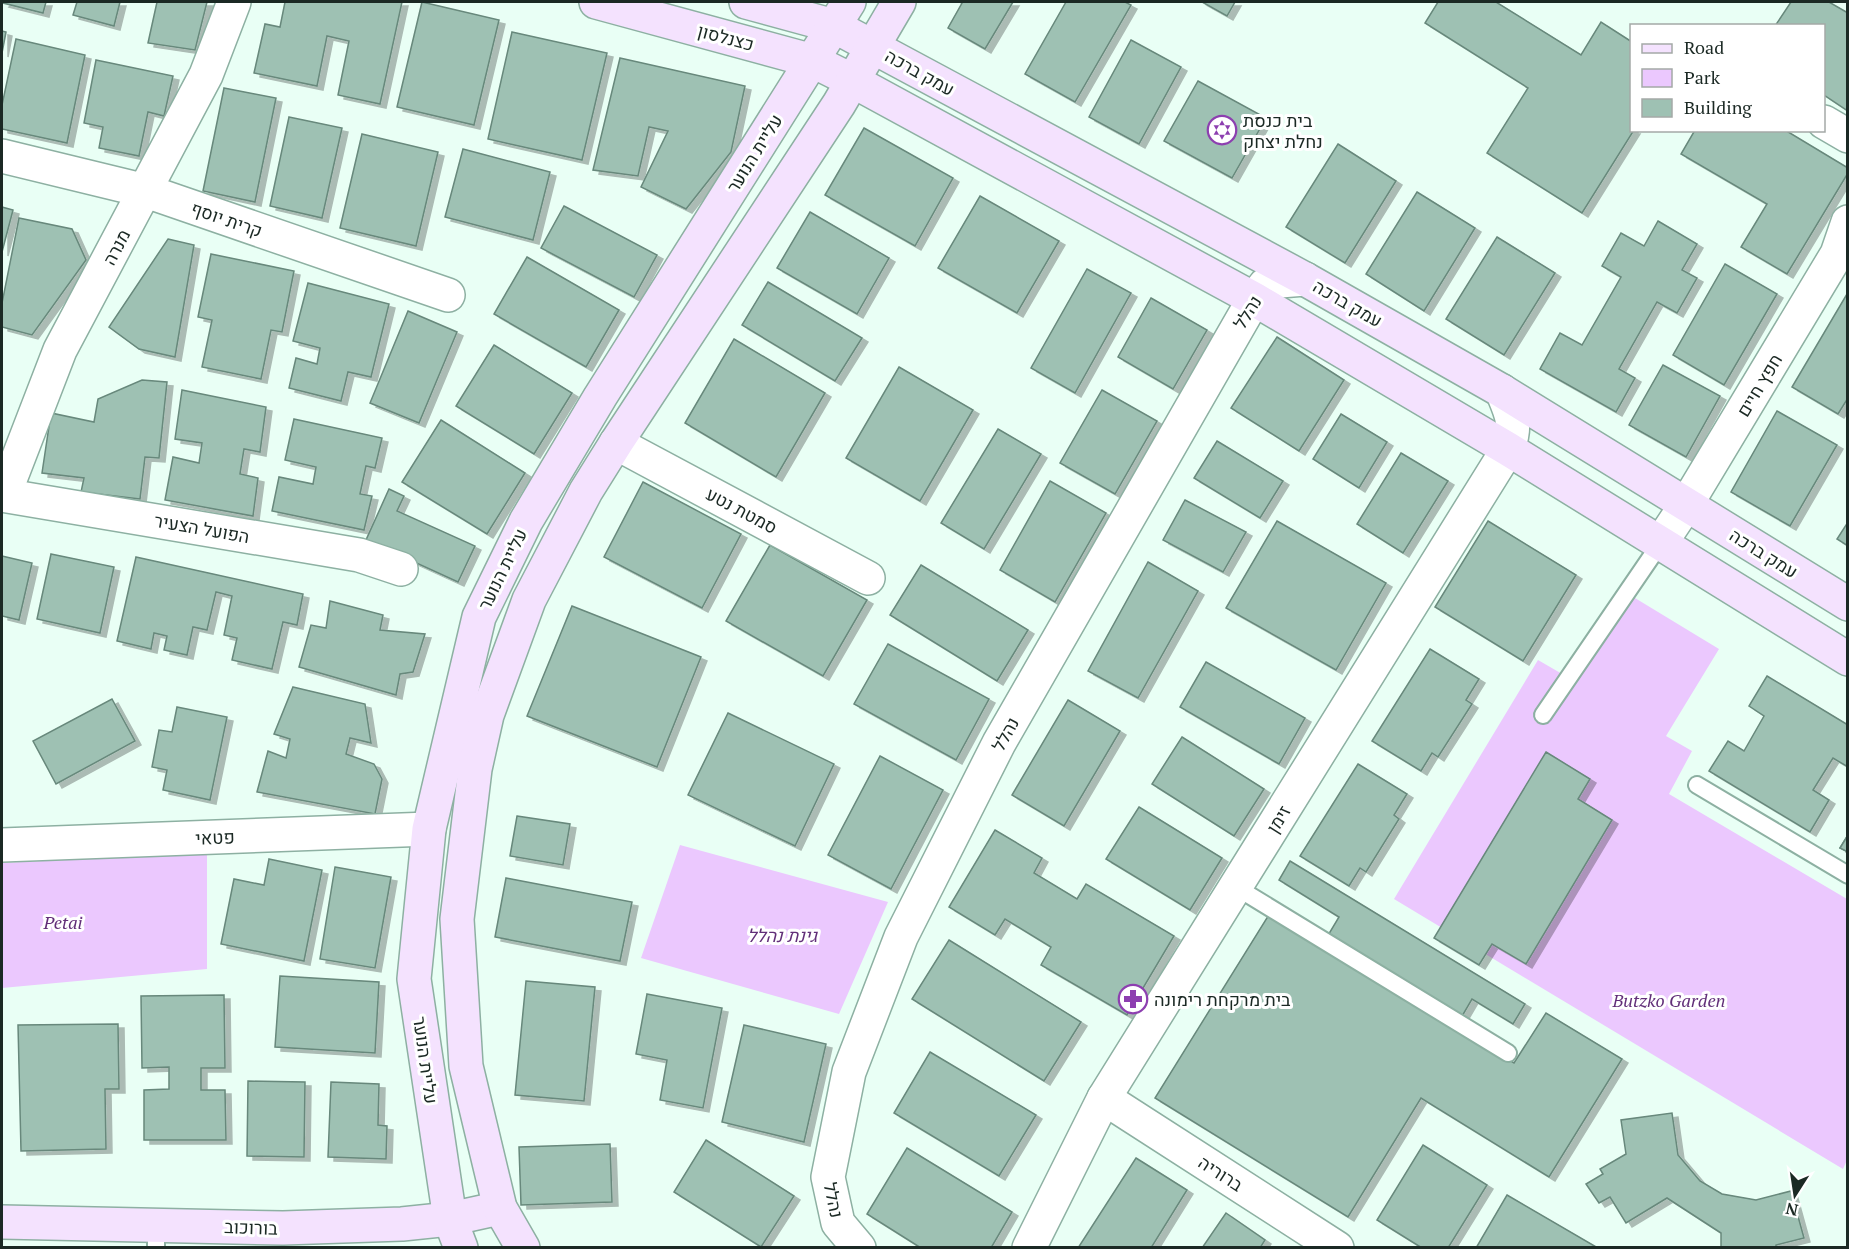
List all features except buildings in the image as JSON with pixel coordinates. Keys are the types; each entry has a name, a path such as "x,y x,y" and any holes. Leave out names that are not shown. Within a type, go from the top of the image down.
{"street":[{"name":"מנרה","path":"3,495 60,350 206,75 234,2"},
{"name":"כצנלסון","path":"596,2 813,61 853,81"},
{"path":"746,2 841,14"},
{"name":"עליית הנוער","path":"523,1248 500,1208 466,1066 457,919 475,769 487,715 529,600 586,491 853,81 899,2"},
{"name":"עליית הנוער","path":"455,1233 414,979 429,829 479,617 526,521 600,397 841,14"},
{"name":"עמק ברכה","path":"841,14 873,46 1305,279 1502,391 1848,604"},
{"path":"853,81 1254,299 1508,450 1848,659"},
{"path":"1825,123 1848,136"},
{"name":"קרית יוסף","path":"2,156 146,191 448,295"},
{"name":"חפץ חיים","path":"1660,544 1838,254 1848,222"},
{"name":"נהלל","path":"859,1248 838,1223 828,1177 849,1072 901,937 999,743 1254,299 1265,285 1305,279"},
{"name":"זימן","path":"1029,1248 1104,1098 1508,450 1513,433 1513,417 1502,391"},
{"name":"סמטת נטע","path":"616,443 868,578"},
{"name":"הפועל הצעיר","path":"3,495 359,555 400,569"},
{"name":"פטאי","path":"2,845 429,829"},
{"name":"ברוריה","path":"1104,1098 1337,1248"},
{"name":"בורוכוב","path":"2,1222 156,1236 283,1228 402,1224 455,1233 500,1208"}],"lane":[{"path":"1544,715 1660,544"},
{"path":"1697,785 1848,875"},
{"path":"1236,887 1508,1053"}],"green space":[{"name":"Butzko Garden","path":"1630,595 1719,649 1666,736 1692,751 1669,794 1847,899 1847,1160 1843,1169 1394,899 1538,660 1576,682"},
{"name":"גינת נהלל","path":"680,845 888,902 839,1014 641,958"},
{"name":"Petai","path":"207,853 207,969 2,988 2,863"}],"place":[{"name":"בית כנסת נחלת יצחק","path":"1222,130"},
{"name":"בית מרקחת רימונה","path":"1133,999"}]}
